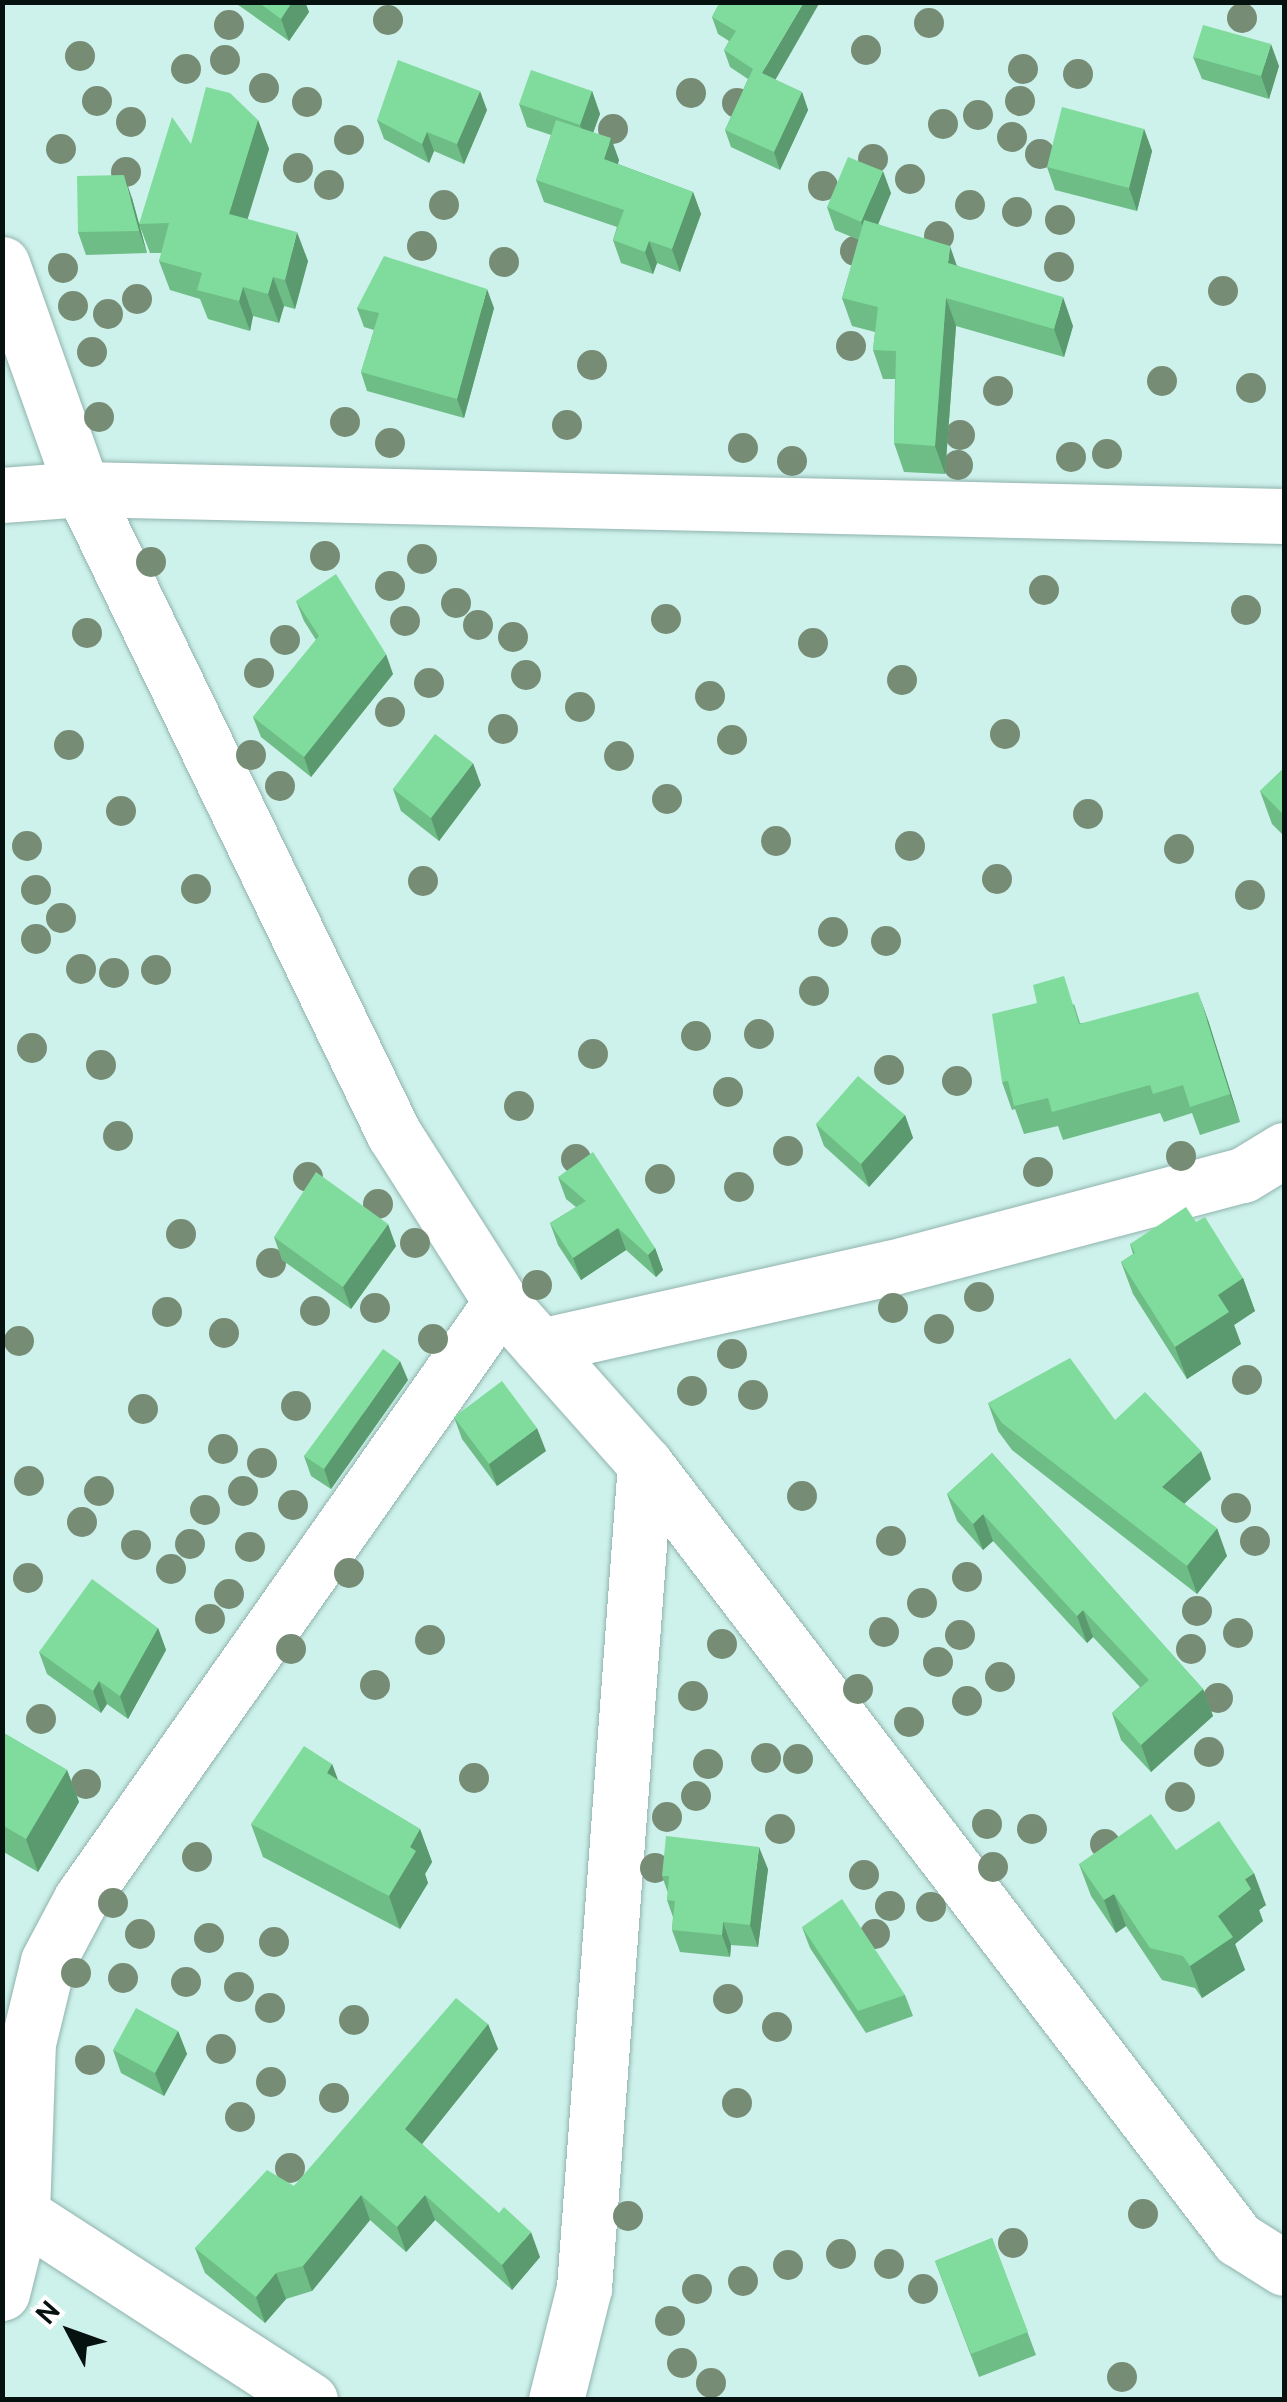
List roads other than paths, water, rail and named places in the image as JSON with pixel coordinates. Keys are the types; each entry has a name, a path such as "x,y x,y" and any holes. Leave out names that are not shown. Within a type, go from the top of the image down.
{"street":[{"path":"2,264 82,488 394,1134 501,1302 644,1464 1238,2238 1284,2268"},
{"path":"2,494 82,488 1284,516"},
{"path":"540,1346 890,1268 1244,1174 1284,1150"},
{"path":"2,2293 28,2043 48,1960 82,1900 501,1302"},
{"path":"556,2400 584,2288 644,1464"},
{"path":"12,2207 310,2400"}]}
